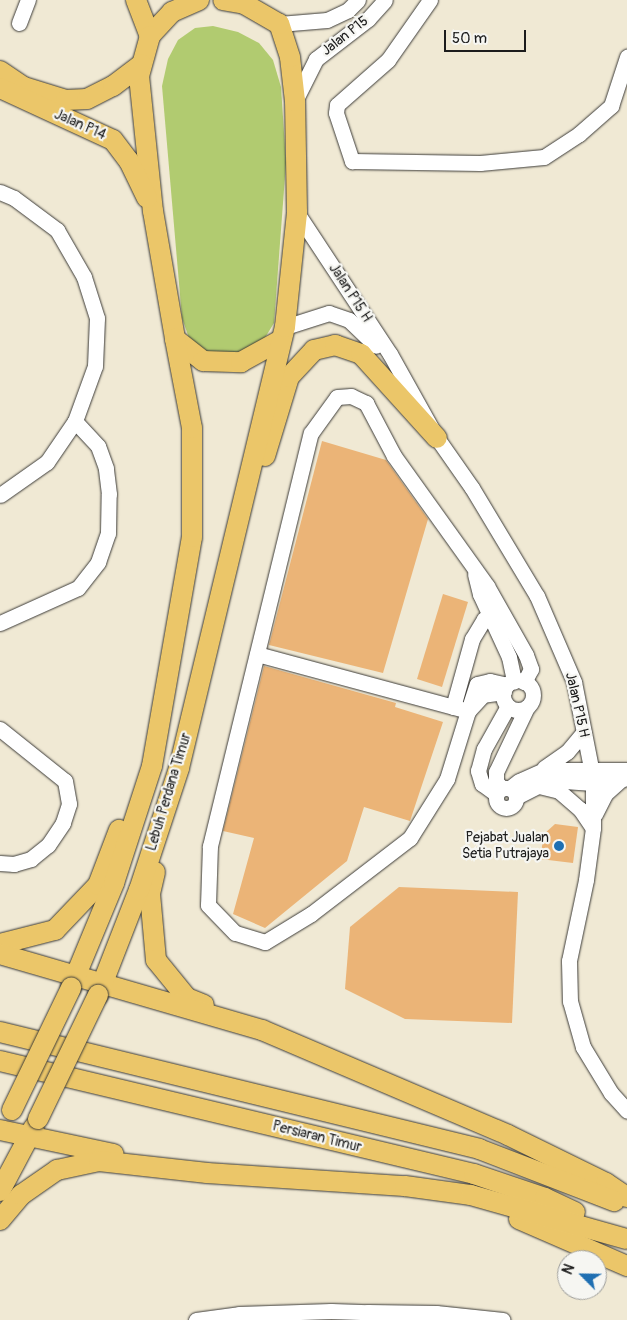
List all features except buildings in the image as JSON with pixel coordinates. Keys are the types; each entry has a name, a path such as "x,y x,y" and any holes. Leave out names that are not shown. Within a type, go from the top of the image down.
{"main road":[{"path":"136,0 150,36"},
{"path":"153,211 139,76 150,36 172,12 199,0"},
{"path":"223,0 245,4 279,24"},
{"name":"Lebuh Perdana Timur","path":"0,1191 38,1119 100,989 179,768 242,506 283,334 297,213 295,101 290,57 279,24"},
{"name":"Jalan P14","path":"0,71 24,87 66,100 87,99 114,86 142,64"},
{"name":"Jalan P14","path":"0,88 113,140 129,161 153,211"},
{"name":"Lebuh Perdana Timur","path":"1,1132 74,982 114,883 152,766 192,538 192,428 153,211"},
{"path":"175,339 203,361 241,362 283,334"},
{"path":"242,506 261,466 289,376 320,347 349,347 361,354 437,438"},
{"path":"0,944 55,930 98,886 114,840 152,766"},
{"path":"179,768 150,894 156,960 187,998 508,1135 606,1183 627,1197"},
{"path":"0,954 74,982 262,1030"},
{"name":"Persiaran Timur","path":"0,1032 479,1149 627,1207"},
{"name":"Persiaran Timur","path":"0,1061 474,1174 546,1198 627,1238"},
{"path":"1,1132 207,1173"},
{"path":"0,1220 21,1195 58,1170 99,1162 207,1173 405,1186 498,1201 627,1238"},
{"path":"405,1186 529,1222 627,1266"}],"street":[{"path":"19,23 28,0"},
{"name":"Jalan P15","path":"279,24 327,20 348,10 358,0"},
{"name":"Jalan P15","path":"295,101 316,59 368,19 385,0"},
{"path":"430,0 388,60 337,105 336,113 349,158 355,162 480,163 544,157 579,134 611,106 627,57"},
{"path":"0,192 14,198 57,230 84,277 97,318 95,356 75,420 48,462 0,494"},
{"name":"Jalan P15 H","path":"297,213 400,374 437,438 472,488 537,596 574,682 592,777 593,824 586,880 569,961 570,1002 583,1047 611,1092 627,1111"},
{"name":"Jalan P15 H","path":"283,334 329,313 350,320 400,374"},
{"path":"484,602 474,626 461,709 447,779 410,838 311,914 265,942 235,933 208,905 210,846 310,433 337,397 351,396 366,403 394,456 510,621 526,654 531,669 511,689 484,749 478,771 482,784 506,792 561,769 592,777 623,774"},
{"path":"0,623 78,588 98,562 108,533 106,468 98,446 75,420"},
{"path":"472,566 484,602 509,657 511,689 518,710 527,707"},
{"path":"472,639 484,619 492,619"},
{"path":"257,654 461,709"},
{"path":"461,709 477,684 490,681 511,689 533,694 496,772 496,782 506,792"},
{"path":"0,729 65,781 69,804 63,824 48,845 31,859 14,864 0,863"},
{"path":"538,779 585,739 605,766 623,774"},
{"path":"538,779 559,791 580,809 593,824 605,794 623,774"},
{"name":"Jalan P15 H","path":"583,1047 627,1100"},
{"path":"436,1313 450,1320"},
{"path":"196,1320 239,1314 371,1316 436,1313 503,1320"}],"green space":[{"path":"213,26 238,32 259,43 273,60 281,87 286,163 274,323 263,341 244,355 207,352 189,338 182,318 162,86 168,59 178,40 195,28"}],"place":[{"name":"Pejabat Jualan Setia Putrajaya","path":"559,846"}]}
